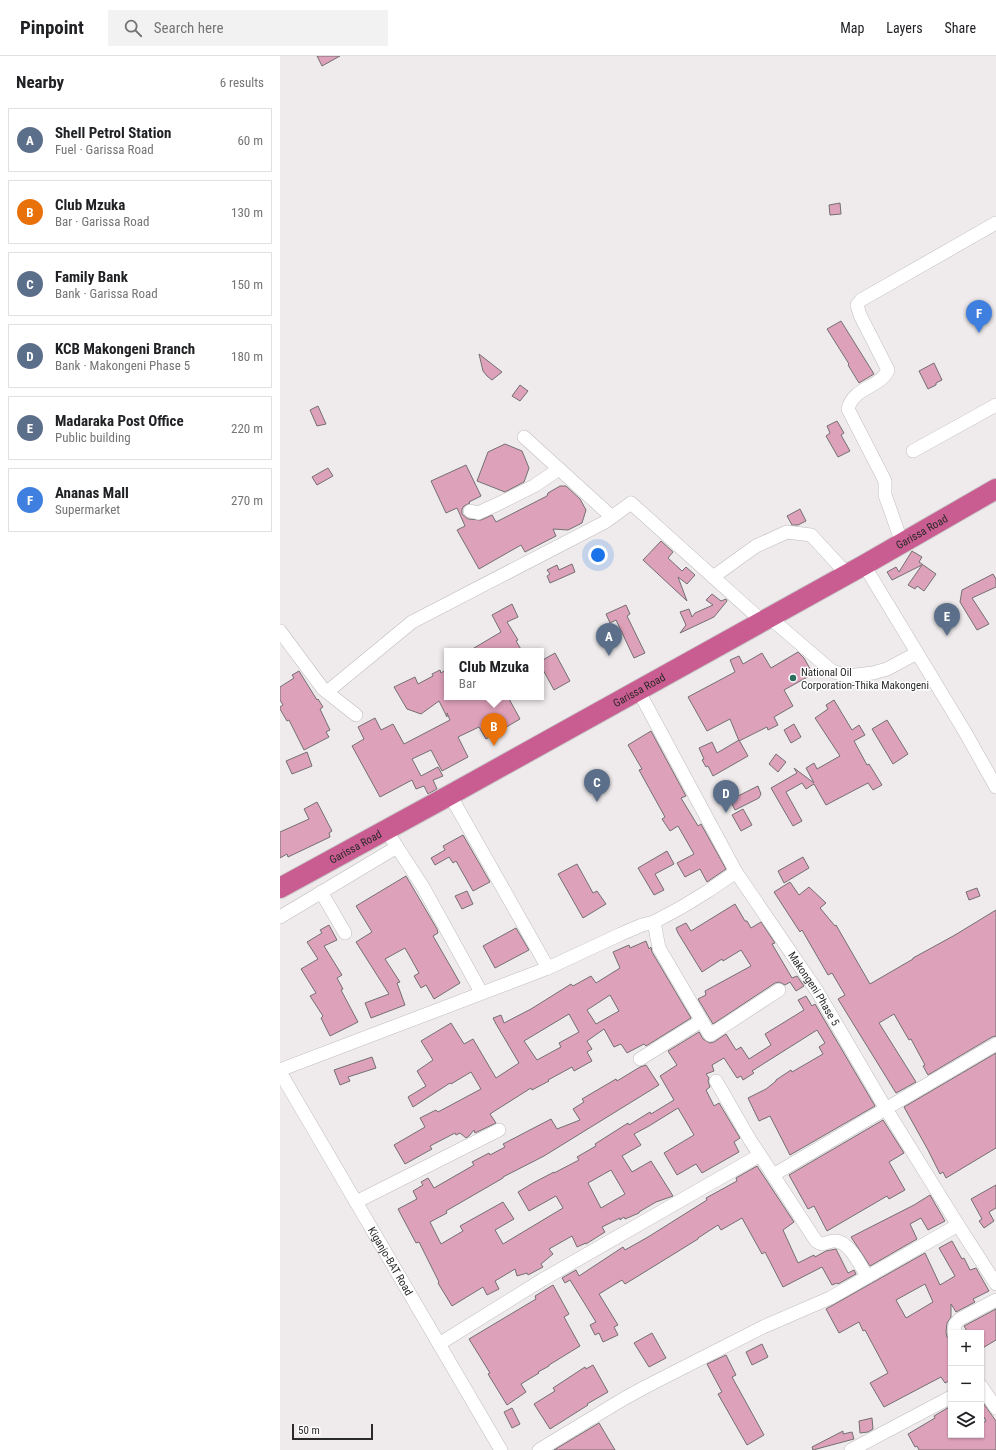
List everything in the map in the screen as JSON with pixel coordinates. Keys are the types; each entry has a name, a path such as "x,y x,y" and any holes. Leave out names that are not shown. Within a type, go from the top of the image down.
{"highway":[{"name":"Garissa Road","path":"280,888 864,565 996,489"}],"street":[{"path":"902,543 885,495 885,481 848,409 850,401 856,394 881,379 886,375 888,370 860,315 858,305 861,300 996,223"},
{"path":"913,451 996,405"},
{"path":"524,437 612,517"},
{"path":"470,511 478,513 498,504 534,486 559,469"},
{"path":"327,692 412,622 605,522 631,503 713,577 832,671 847,676 880,671 917,653"},
{"path":"713,577 756,546 787,532 811,535 847,574"},
{"path":"864,565 965,732 996,787"},
{"path":"280,631 297,656 323,689 356,715"},
{"name":"Makongeni Phase 5","path":"638,690 736,872 817,991 886,1109 996,1284"},
{"path":"450,795 548,968"},
{"path":"386,830 423,887 481,992"},
{"path":"280,917 397,847"},
{"path":"280,1071 481,992 548,968 621,934 654,922 708,892 736,872"},
{"path":"321,892 345,934"},
{"path":"654,922 658,948 710,1035 779,990"},
{"path":"640,1059 702,1021"},
{"path":"773,1175 996,1044"},
{"name":"Kiganjo-BAT Road","path":"280,1071 501,1450"},
{"path":"716,1081 750,1140 816,1241 819,1244 838,1241 852,1251 867,1277"},
{"path":"356,1202 499,1130"},
{"path":"439,1344 542,1280 760,1155"},
{"path":"539,1450 649,1385 763,1327 830,1298 958,1225"},
{"path":"954,1330 955,1324 960,1319 996,1300"},
{"path":"984,1390 996,1408"},
{"path":"851,1450 948,1399"}],"building":[{"path":"317,56 340,56 322,66"},
{"path":"840,203 841,214 830,215 829,205"},
{"path":"841,321 874,374 859,383 827,329"},
{"path":"479,354 502,372 492,380 483,371"},
{"path":"934,363 942,380 928,389 919,371"},
{"path":"520,385 528,391 520,401 512,396"},
{"path":"318,406 326,424 317,426 310,410"},
{"path":"837,421 844,433 841,435 850,451 838,457 826,436 830,433 827,426"},
{"path":"505,444 522,451 529,468 524,482 505,492 477,481 488,452"},
{"path":"466,465 481,496 469,502 470,503 462,509 462,514 468,519 481,520 492,515 496,522 547,496 548,493 560,486 566,486 580,499 586,510 582,523 568,530 553,529 556,536 525,552 521,545 479,569 457,530 465,526 457,508 446,513 431,481"},
{"path":"328,468 333,476 317,485 312,477"},
{"path":"800,509 806,521 798,525 792,525 787,516"},
{"path":"661,541 673,552 668,558 682,571 686,567 695,575 687,584 678,577 687,601 643,560"},
{"path":"912,551 922,557 919,562 936,574 924,591 917,586 915,589 908,585 922,565 892,580 887,572 896,567 899,572"},
{"path":"572,564 575,572 550,583 547,576 550,574 547,570 557,565 559,570"},
{"path":"993,574 996,579 996,587 972,598 989,624 977,630 960,602 962,590"},
{"path":"712,594 721,601 726,599 727,601 714,617 680,633 686,625 680,612 689,609 692,617 695,613 713,605 706,600"},
{"path":"512,604 518,617 507,622 518,640 516,641 520,648 474,648 501,632 492,615"},
{"path":"626,605 630,614 627,616 645,653 634,658 616,620 610,623 606,614"},
{"path":"798,652 804,658 813,674 784,690 793,706 774,717 778,725 768,730 767,727 739,741 730,719 707,731 688,697 735,672 730,660 739,656 743,664 762,653 771,668"},
{"path":"555,653 570,681 554,690 544,672 544,659"},
{"path":"440,670 441,673 444,671 444,700 510,700 520,719 486,739 479,727 458,737 468,757 442,771 431,750 412,759 421,776 438,767 443,776 433,780 437,789 428,794 424,786 416,789 412,780 380,797 352,746 364,739 358,727 375,718 381,730 393,724 404,744 450,720 439,701 421,714 407,709 394,687 415,677 418,684 433,676 432,674"},
{"path":"299,671 323,707 320,709 330,730 326,732 329,737 304,750 289,720 287,721 280,709 283,705 280,700 280,687 294,678 292,675"},
{"path":"834,700 852,730 859,725 865,735 854,741 867,765 869,764 882,785 873,790 868,783 826,805 814,784 806,789 802,783 786,792 802,821 793,826 771,788 797,773 794,768 814,783 806,768 814,763 817,769 840,756 815,718 828,709 826,705"},
{"path":"887,720 908,754 893,764 872,729"},
{"path":"794,724 801,737 791,743 784,730"},
{"path":"651,731 686,796 681,798 698,826 701,824 726,869 707,882 700,869 685,877 677,863 694,854 678,826 670,831 662,819 665,817 639,770 642,769 628,745"},
{"path":"739,740 748,756 713,776 708,766 706,767 702,760 704,759 699,748 712,742 717,753"},
{"path":"307,752 312,766 292,774 286,761"},
{"path":"776,754 786,762 778,772 769,764"},
{"path":"758,786 761,794 759,798 735,810 730,800"},
{"path":"317,802 332,831 329,833 330,837 288,857 287,854 280,858 280,832 309,819 304,809"},
{"path":"743,809 752,825 741,831 732,815"},
{"path":"463,835 490,882 473,891 456,861 453,863 449,857 435,865 431,858 445,850 443,846"},
{"path":"667,851 674,864 655,874 664,890 654,895 638,868"},
{"path":"803,857 809,868 784,883 778,871"},
{"path":"577,864 593,893 597,891 606,904 583,918 558,874"},
{"path":"406,876 437,929 438,933 433,936 460,983 434,999 426,985 421,988 414,976 419,973 405,948 385,959 400,982 397,983 405,1005 371,1018 365,1003 389,994 356,942 372,932 356,906"},
{"path":"790,882 799,895 809,887 826,903 820,908 835,926 836,925 870,984 996,910 996,1036 928,1075 923,1066 925,1065 911,1039 909,1040 894,1014 879,1023 916,1082 896,1093 838,999 845,995 832,973 828,975 802,930 800,932 774,892"},
{"path":"977,888 980,896 969,900 966,892"},
{"path":"467,891 473,904 462,909 455,896"},
{"path":"735,904 751,928 761,922 775,943 772,944 792,978 797,976 804,986 796,991 790,982 785,985 779,982 775,983 713,1024 698,999 706,995 705,991 751,966 741,950 723,961 722,959 702,972 676,928 686,923 691,931"},
{"path":"329,925 337,940 324,946 342,975 337,978 343,989 341,990 358,1022 330,1036 321,1018 323,1016 310,996 316,993 301,969 318,959 307,942 322,933 320,930"},
{"path":"516,928 529,950 495,968 483,946"},
{"path":"646,941 649,949 651,947 652,952 691,1018 646,1046 644,1044 627,1053 621,1044 614,1047 604,1029 587,1041 592,1049 587,1052 592,1061 574,1071 572,1067 532,1090 531,1088 490,1114 496,1123 475,1133 474,1130 466,1138 460,1133 456,1135 455,1133 430,1146 432,1149 405,1164 394,1145 425,1127 420,1118 436,1110 438,1112 481,1089 471,1072 451,1084 450,1083 413,1107 408,1097 426,1086 417,1071 433,1060 421,1041 451,1023 464,1044 473,1039 496,1078 519,1063 493,1018 501,1015 504,1023 531,1009 571,984 573,986 591,976 596,983 620,968 613,952 629,945 630,948","holes":["610,995 619,1011 596,1024 587,1010","569,1014 579,1032 559,1043 561,1047 537,1060 524,1041"]},
{"path":"806,996 812,1006 815,1004 875,1106 790,1155 770,1116 759,1121 748,1098 766,1089 791,1070 792,1072 823,1054 819,1047 825,1043 817,1030 752,1071 754,1073 743,1080 741,1076 737,1078 724,1058 712,1065 714,1071 706,1074 709,1078 708,1081 710,1087 706,1090 714,1106 719,1103 740,1138 734,1142 739,1152 702,1173 696,1164 677,1175 664,1153 694,1135 678,1108 634,1134 641,1145 622,1156 632,1172 651,1161 673,1196 656,1202 639,1213 625,1219 624,1217 620,1220 620,1218 602,1227 605,1232 586,1244 577,1247 572,1236 549,1249 553,1254 541,1264 543,1267 528,1275 527,1273 517,1276 515,1269 495,1281 499,1289 487,1295 483,1287 452,1306 438,1283 439,1282 419,1242 416,1243 398,1209 417,1199 413,1191 423,1185 421,1182 428,1178 434,1188 474,1165 472,1162 505,1147 503,1144 551,1119 557,1129 580,1120 573,1109 584,1102 582,1099 616,1079 617,1081 646,1065 659,1085 544,1156 503,1177 446,1211 447,1213 430,1222 441,1244 463,1231 460,1226 503,1202 514,1219 495,1230 503,1244 563,1208 556,1196 529,1211 518,1192 579,1160 577,1157 596,1146 595,1144 628,1123 629,1125 650,1112 651,1114 674,1100 660,1076 677,1065 668,1051 699,1032 703,1039 710,1043 726,1034 736,1050 741,1047 749,1059 771,1045 765,1034 804,1010 798,1000","holes":["611,1170 625,1194 601,1208 588,1183"]},
{"path":"996,1053 996,1148 946,1178 943,1172 940,1174 904,1107"},
{"path":"372,1057 376,1068 348,1077 350,1081 340,1085 334,1070"},
{"path":"883,1120 904,1153 889,1162 905,1190 889,1199 887,1196 827,1231 814,1206 808,1209 789,1175"},
{"path":"757,1166 794,1222 783,1230 798,1263 814,1255 815,1257 826,1251 836,1249 848,1273 854,1270 856,1274 838,1284 832,1285 822,1267 783,1287 765,1252 762,1254 742,1218 721,1230 718,1225 625,1284 622,1280 599,1294 618,1325 614,1327 618,1335 603,1342 599,1333 595,1335 590,1325 596,1322 570,1280 565,1283 562,1278 576,1270 579,1276 623,1247 625,1250 648,1237 707,1200 706,1198 737,1181 736,1178"},
{"path":"996,1185 996,1208 989,1212 994,1221 984,1228 979,1221 982,1219 971,1199"},
{"path":"930,1195 945,1221 928,1230 921,1218 910,1224 917,1239 870,1266 851,1237 914,1205"},
{"path":"952,1241 962,1259 964,1258 970,1270 976,1268 989,1291 973,1299 975,1302 956,1312 951,1304 951,1317 947,1323 946,1332 948,1338 948,1382 945,1383 941,1377 884,1407 870,1383 888,1373 865,1330 863,1331 859,1322 839,1333 826,1309 925,1253 940,1285 955,1276 939,1248","holes":["925,1284 933,1302 906,1318 896,1300"]},
{"path":"553,1285 569,1314 564,1317 580,1346 521,1384 526,1392 507,1405 488,1374 490,1373 469,1339 536,1299 535,1296"},
{"path":"996,1309 996,1340 984,1347 984,1330 966,1330 964,1326"},
{"path":"652,1333 666,1358 649,1367 634,1343"},
{"path":"762,1344 768,1357 752,1365 746,1352"},
{"path":"726,1355 736,1375 732,1377 764,1435 747,1445 718,1394 722,1392 707,1364"},
{"path":"593,1365 608,1392 550,1429 534,1404 555,1391 553,1388 585,1367 586,1369"},
{"path":"984,1404 996,1421 996,1450 919,1450 917,1446 915,1447 908,1434 935,1418 934,1416 948,1408 948,1438 984,1438 984,1422 986,1421 984,1417"},
{"path":"512,1408 520,1424 512,1428 504,1412"},
{"path":"872,1418 873,1429 868,1432 860,1433 859,1421"},
{"path":"599,1423 615,1450 554,1450"},
{"path":"843,1431 843,1434 852,1432 854,1439 813,1450 812,1447"}],"place":[{"name":"Ananas Mall","path":"979,333"},
{"name":"Madaraka Post Office","path":"947,636"},
{"name":"Shell Petrol Station","path":"609,656"},
{"name":"National Oil Corporation-Thika Makongeni","path":"793,678"},
{"name":"Club Mzuka","path":"494,746"},
{"name":"Family Bank","path":"597,802"},
{"name":"KCB Makongeni Branch","path":"726,813"}]}
